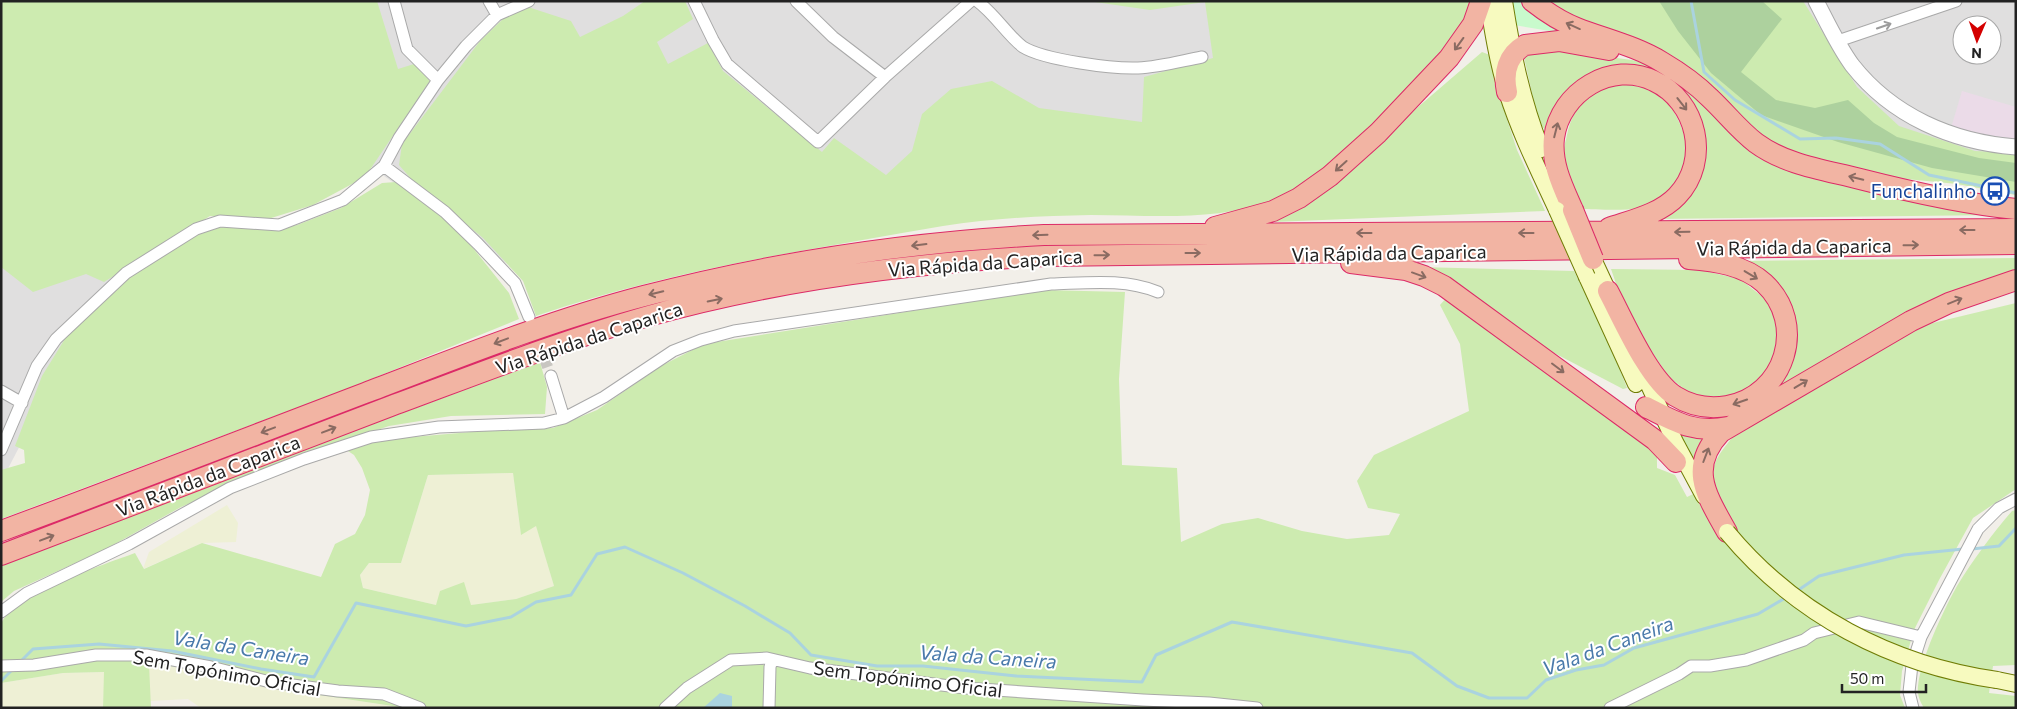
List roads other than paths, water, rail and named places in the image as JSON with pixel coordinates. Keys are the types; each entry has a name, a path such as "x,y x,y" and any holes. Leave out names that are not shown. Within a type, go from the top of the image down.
{"highway":[{"path":"1194,233 1273,211 1299,198 1330,176 1378,133 1449,58 1473,24 1481,1"},
{"path":"1532,1 1550,15 1577,28 1610,39 1660,60 1688,79 1710,98 1734,124 1757,143 1776,155 1802,165 1904,190 1987,207 2016,209"},
{"path":"1507,92 1505,72 1512,56 1520,48 1530,43 1559,41 1651,57"},
{"path":"1593,233 1653,213 1666,205 1677,196 1690,176 1696,161 1697,146 1693,123 1685,107 1664,87 1653,80 1638,75 1614,76 1594,82 1577,93 1570,101 1557,124 1554,148 1566,210 1598,282 1650,369 1675,396 1689,403 1705,407 1738,404 1764,389 1774,378 1786,353 1787,335 1785,319 1779,303 1764,283 1750,274 1724,264 1618,250"},
{"name":"Via Rápida da Caparica","path":"1,532 530,330 642,296 759,269 840,254 958,240 1044,235 2016,229"},
{"name":"Via Rápida da Caparica","path":"1,555 530,354 645,317 702,303 842,275 969,260 1134,254 1285,254 2016,244"},
{"path":"1285,254 1406,270 1444,286 1655,440 1676,462"},
{"path":"1727,532 1708,498 1701,476 1707,451 1715,439 1728,427 1911,321 1949,303 2016,280"},
{"path":"1654,411 1694,428 1712,430 1728,427"}],"main road":[{"path":"1488,1 1507,92 1517,122 1566,210"},
{"path":"1504,1 1512,56 1532,126 1566,210"},
{"path":"1598,282 1614,327 1676,462 1699,499 1755,562 1787,592 1820,616 1880,648 1926,665 1952,672 2016,682"},
{"path":"1654,411 1727,532"}],"street":[{"path":"394,1 407,49 438,80"},
{"path":"489,1 497,15"},
{"path":"1,450 37,366 56,339 126,273 196,228 220,221 279,225 343,200 384,166 399,138 438,80 466,46 497,15 529,1"},
{"path":"694,1 712,40 728,64 818,142 885,77 971,1"},
{"path":"796,1 833,36 885,77"},
{"path":"977,1 997,18 1020,45 1033,52 1072,62 1137,68 1202,57"},
{"path":"1816,1 1852,64 1874,88 1897,108 1928,126 1968,140 2016,147"},
{"path":"1838,41 1956,1"},
{"path":"384,166 445,212 515,282 528,318"},
{"path":"1,612 27,593 129,544 230,488 304,459 371,437 439,427 544,423 564,418 604,396 673,351 701,340 734,331 1051,284 1100,282 1148,288 1158,292"},
{"path":"551,376 564,418"},
{"path":"1,391 22,403"},
{"path":"1913,708 1909,692 1912,665 1920,637 1963,556 1983,523 1999,508 2016,499"},
{"path":"1610,708 1680,674 1691,666 1710,666 1746,660 1804,640 1814,633 1859,622 1920,637"},
{"name":"Sem Topónimo Oficial","path":"1,666 34,665 96,655 146,655 211,667 270,682 338,691 384,694 420,708"},
{"name":"Sem Topónimo Oficial","path":"665,708 687,688 731,660 772,660 810,668 965,688 1105,698 1209,702 1258,708"},
{"path":"770,708 770,667 772,660"}],"water":[{"path":"720,693 732,696 732,708 703,708"}],"waterway":[{"path":"1691,1 1704,72 1735,100 1800,139 1836,138 1880,144 1929,175 2016,193"},
{"name":"Vala da Caneira","path":"1972,549 1999,546 2016,528"},
{"name":"Vala da Caneira","path":"21,661 33,649 99,644 172,651 261,669 314,677 356,603 466,626 511,617 536,602 571,595 597,554 625,547 683,573 745,606 790,633 811,655 877,666 923,666 1016,676 1142,682 1156,655 1232,622 1412,653 1457,686 1489,698 1527,698 1546,680 1576,670 1604,665 1634,648 1758,614 1787,597"},
{"name":"Vala da Caneira","path":"1797,591 1819,576 1904,555 1963,549"},
{"name":"Vala da Caneira","path":"1,681 13,669"}],"tunnel":[{"path":"532,326 551,376"}],"place":[{"name":"Funchalinho","path":"1995,191"}]}
